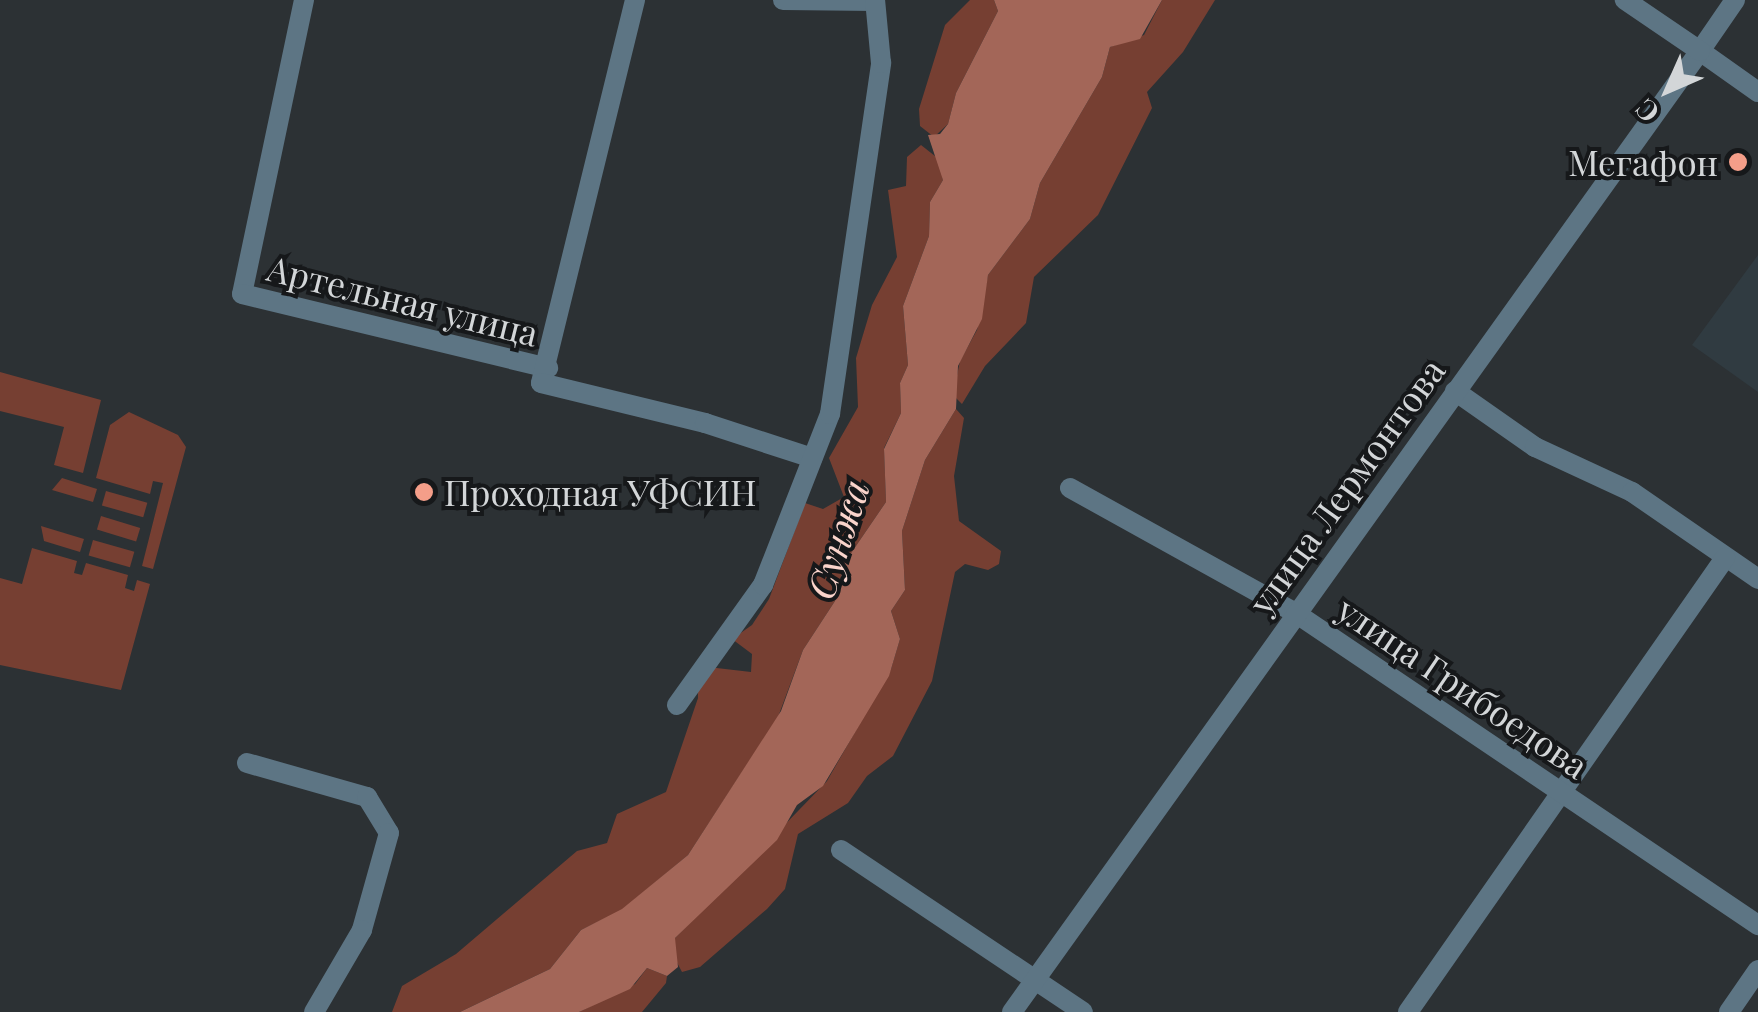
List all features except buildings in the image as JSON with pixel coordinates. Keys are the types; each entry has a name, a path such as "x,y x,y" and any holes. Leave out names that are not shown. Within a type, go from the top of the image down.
{"street":[{"name":"Артельная улица","path":"304,0 242,294 705,422 812,458"},
{"path":"545,376 635,0"},
{"path":"677,704 762,586 830,414 878,93 882,30 875,0 783,0"},
{"path":"1625,0 1758,92"},
{"name":"улица Лермонтова","path":"1012,1012 1734,0"},
{"path":"1455,391 1535,447 1632,492 1758,580"},
{"name":"улица Грибоедова","path":"1070,488 1294,612 1758,925"},
{"path":"1408,1012 1725,558"},
{"path":"246,763 367,797 389,833 362,930 314,1012"},
{"path":"841,850 1083,1012"},
{"path":"1729,1012 1758,970"}],"shaded area":[{"path":"970,0 994,0 998,11 956,93 948,124 934,137 920,126 919,109 945,25"},
{"path":"994,0 1162,0 1140,39 1110,47 1102,77 1040,183 1030,219 988,275 982,319 958,366 956,409 925,460 902,531 905,590 891,611 900,639 889,676 823,786 797,805 777,840 675,938 678,967 667,976 647,968 630,989 579,1012 460,1012 550,969 581,930 622,909 688,855 781,711 803,650 835,601 845,562 886,502 884,449 901,413 900,383 908,365 903,306 929,236 930,202 943,180 928,135 940,134 948,124 956,93 998,11"},
{"path":"1162,0 1215,0 1183,52 1147,92 1152,108 1098,215 1034,277 1026,323 985,366 962,404 953,395 960,361 977,330 988,275 1030,219 1040,183 1102,77 1110,47 1144,35"},
{"path":"921,145 940,160 943,180 930,202 929,236 903,306 908,365 900,383 901,413 884,448 886,502 845,562 835,601 803,650 778,717 688,855 622,910 581,930 550,969 460,1012 392,1012 402,986 456,954 577,851 607,843 617,814 666,792 698,698 698,675 708,667 751,672 752,654 732,639 752,625 769,599 805,503 823,509 844,497 829,458 858,407 856,358 872,305 897,257 888,190 906,186 907,157"},
{"path":"1758,255 1758,392 1692,345"},
{"path":"0,372 101,400 83,473 54,465 64,427 0,411"},
{"path":"956,409 964,418 954,476 959,521 1001,551 999,564 988,570 965,564 955,572 932,681 893,756 867,776 848,803 798,834 785,889 767,909 700,967 682,972 673,955 675,938 827,781 891,669 900,639 891,611 905,590 902,531 925,460"},
{"path":"129,412 178,435 186,447 153,569 142,566 163,483 153,481 150,494 96,478 110,425"},
{"path":"62,478 97,489 93,502 52,490"},
{"path":"106,491 147,503 143,517 102,505"},
{"path":"101,516 140,528 136,541 97,529"},
{"path":"41,526 84,539 80,552 44,541"},
{"path":"93,540 134,552 130,567 89,555"},
{"path":"32,548 77,561 74,573 82,575 86,563 128,575 125,588 134,591 137,580 150,584 121,690 0,665 0,578 22,584"},
{"path":"647,968 667,976 666,983 642,1012 579,1012 635,984"}],"place":[{"name":"Мегафон","path":"1738,162"},
{"name":"Проходная УФСИН","path":"424,492"}],"water label":[{"name":"Сунжа","path":"837,539"}]}
